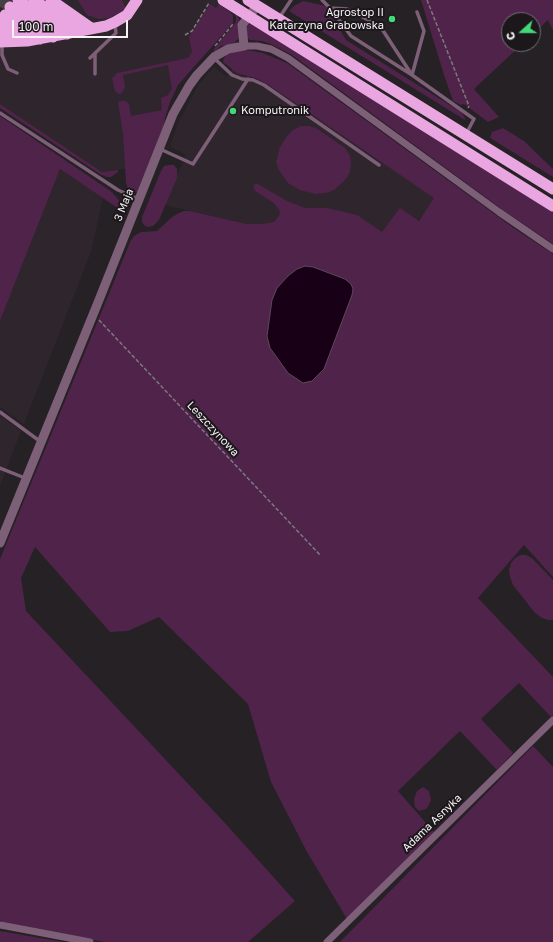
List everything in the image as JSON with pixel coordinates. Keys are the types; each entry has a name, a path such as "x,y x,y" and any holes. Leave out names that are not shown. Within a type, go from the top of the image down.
{"highway":[{"path":"34,0 79,31"},
{"path":"51,0 92,28"},
{"path":"0,39 26,41 40,39 115,22 126,15 137,0"},
{"path":"223,0 553,206"},
{"path":"252,3 553,189"},
{"path":"8,11 67,34"},
{"path":"8,11 53,36"},
{"path":"8,11 40,39"},
{"path":"8,11 26,41"}],"street":[{"path":"252,3 249,16 242,25 244,46 257,46 271,49 288,58 499,212 553,248"},
{"name":"3 Maja","path":"0,543 94,314 173,114 188,86 214,57 228,49 244,46"},
{"name":"Adama Asnyka","path":"327,942 553,720"},
{"path":"0,925 90,942"}],"lane":[{"path":"278,19 291,0"},
{"path":"322,0 330,8 351,36 412,75 474,119 466,135"},
{"path":"330,8 347,9 380,26 412,75"},
{"path":"412,75 424,31 417,12"},
{"path":"90,58 116,32 115,22"},
{"path":"0,39 2,55 8,69 17,73"},
{"path":"95,54 95,74"},
{"path":"214,57 232,75 264,85 379,165"},
{"path":"159,148 193,164 248,79"},
{"path":"0,113 118,190 139,199"},
{"path":"0,412 41,442"},
{"path":"0,468 26,479"}],"path":[{"path":"427,0 469,106 466,113"},
{"path":"185,35 192,31 209,3"},
{"path":"215,46 235,22"},
{"name":"Leszczynowa","path":"94,314 321,556"}],"shaded area":[{"path":"0,0 221,0 175,87 140,167 102,172 0,104"},
{"path":"78,0 122,0 126,9 109,18 99,19 87,15"},
{"path":"421,0 553,0 553,30 548,20 541,27 541,12 501,12 501,52 513,52 474,89 499,117 488,122 464,104 461,105 453,101"},
{"path":"303,1 326,6 346,40 461,112 465,120 289,11"},
{"path":"210,4 216,8 219,4 230,12 233,15 233,23 178,85 170,102 164,125 137,192 132,192 128,189 126,183 123,134 118,102 126,101 129,104 131,116 162,110 161,98 168,95 172,89 168,65 123,75 125,87 122,93 119,94 115,91 112,78 117,73 188,58 192,52 189,37"},
{"path":"234,12 237,14 239,19 239,38 234,43 221,46 214,52 214,49 236,22"},
{"path":"251,22 553,210 553,244 503,210 292,55 271,44 262,41 250,40 246,37 246,27"},
{"path":"247,50 263,53 287,63 515,229 553,254 553,577 524,545 478,598 553,677 553,715 551,717 519,683 481,719 513,753 497,770 460,731 398,791 434,832 347,919 307,852 271,782 248,704 159,617 128,631 110,632 35,547 21,578 26,611 224,822 295,901 248,942 104,942 3,923 0,920 0,559 131,240 134,236 141,232 157,231 171,218 184,211 190,211 247,224 274,222 279,216 280,211 274,203 255,191 253,186 256,183 287,201 305,208 327,208 357,215 382,232 400,208 419,221 434,198 269,85 256,78 237,73 223,62 227,54"},
{"path":"237,61 452,196 370,252 164,205 186,155 170,147 177,125 198,85 214,67 227,77"},
{"path":"0,104 102,172 118,170 118,172 111,177 100,174 0,108"},
{"path":"0,116 112,192 122,204 125,213 60,169 0,321"},
{"path":"301,126 316,128 345,148 350,156 350,172 346,179 334,190 316,194 300,190 288,183 279,170 276,162 280,147 293,130"},
{"path":"503,128 524,141 553,169 553,177 490,138 492,132"},
{"path":"174,165 177,169 177,178 159,220 153,226 147,227 142,222 142,217 161,171 164,166"},
{"path":"60,169 103,198 91,252 24,424 0,407 0,321"},
{"path":"305,266 313,267 345,279 351,284 353,289 324,369 312,381 303,383 288,373 270,348 267,336 272,300 277,288 288,276 297,269"},
{"path":"0,415 21,431 0,486"},
{"path":"520,555 526,555 532,558 553,580 553,620 542,618 535,613 513,585 509,570 511,563"},
{"path":"533,746 553,767 553,942 340,942"},
{"path":"423,787 429,791 431,800 426,809 419,811 415,807 414,799 417,791"},
{"path":"0,931 63,942 0,942"}],"tunnel":[{"path":"0,0 10,7"}],"place":[{"name":"Agrostop II Katarzyna Grabowska","path":"392,19"},
{"name":"Komputronik","path":"233,111"}]}
